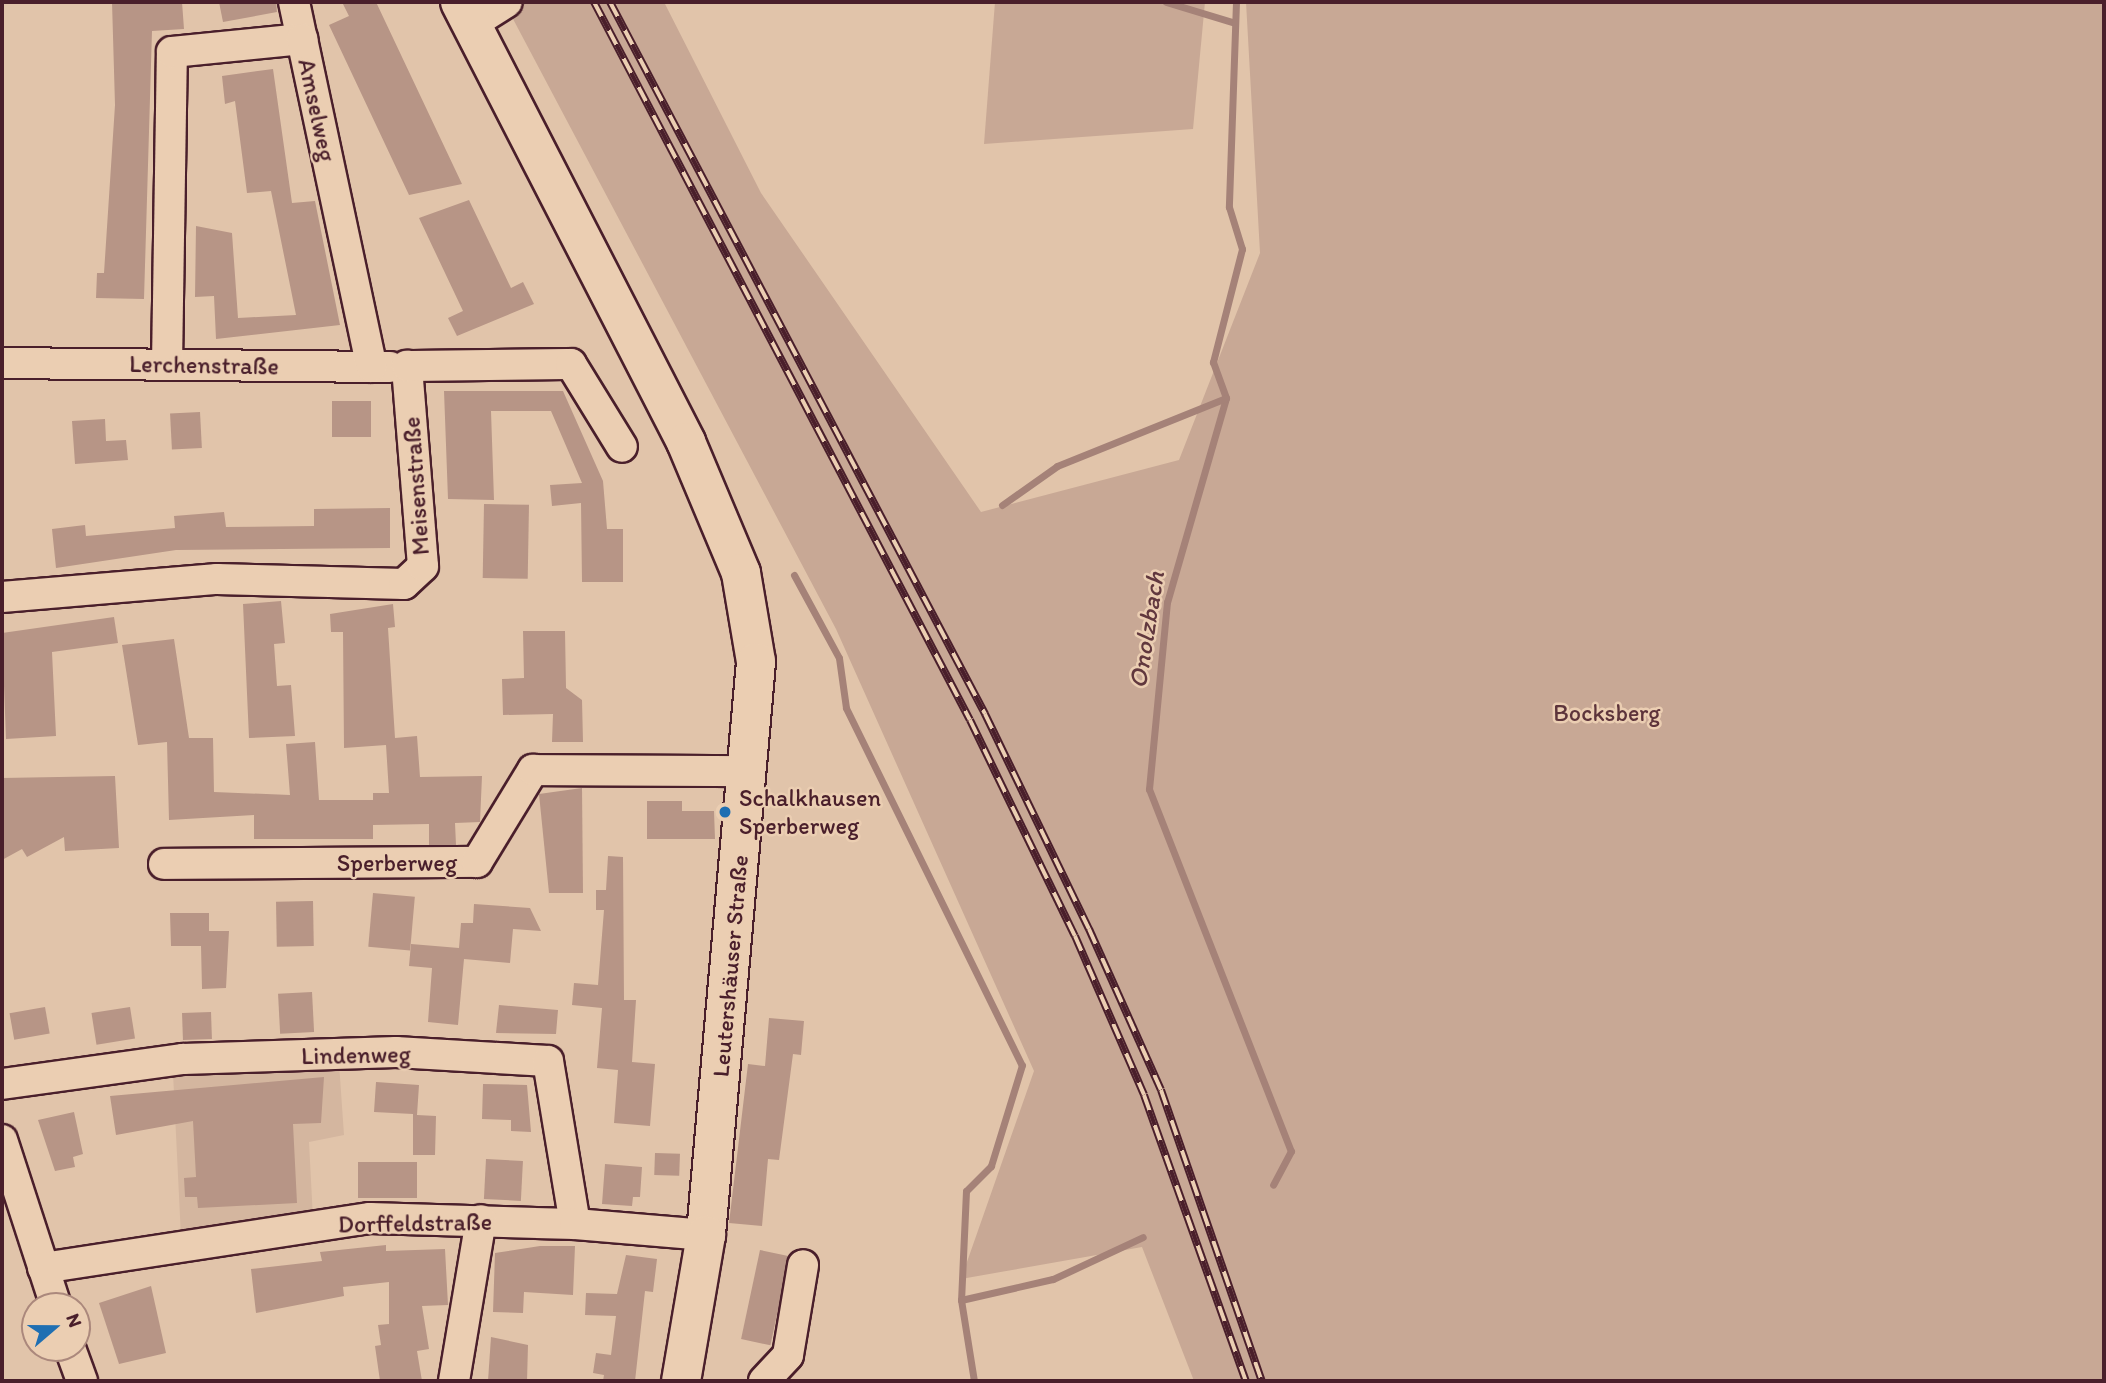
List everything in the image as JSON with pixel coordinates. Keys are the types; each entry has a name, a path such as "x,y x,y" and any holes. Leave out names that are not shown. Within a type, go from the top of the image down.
{"main road":[{"name":"Leutershäuser Straße","path":"466,13 716,513 741,573 755,662 706,1236 681,1381"}],"street":[{"path":"294,2 302,39"},
{"path":"466,13 507,2"},
{"name":"Amselweg","path":"167,364 172,52 302,39 372,367"},
{"name":"Lerchenstraße","path":"2,363 407,366"},
{"path":"407,366 571,364 622,447"},
{"name":"Meisenstraße","path":"2,597 216,579 404,583 423,566 407,366"},
{"name":"Sperberweg","path":"164,864 477,862 533,770 747,771"},
{"name":"Lindenweg","path":"2,1084 183,1059 396,1052 548,1061 575,1224"},
{"path":"2,1140 51,1292"},
{"name":"Dorffeldstraße","path":"43,1268 370,1218 575,1224 706,1236"},
{"path":"454,1381 481,1220"},
{"path":"764,1381 788,1355 803,1265"},
{"path":"75,1362 82,1381"}],"shaded area":[{"path":"339,1063 344,1135 309,1142 313,1219 181,1237 173,1073"}],"green space":[{"name":"Bocksberg","path":"504,2 664,2 761,193 981,512 1179,460 1260,253 1246,2 2104,2 2104,1381 1194,1381 1142,1247 961,1279 1034,1071 836,629"},
{"path":"995,2 1205,2 1193,129 984,144"}],"building":[{"path":"112,2 182,2 184,29 152,31 144,299 96,298 97,273 104,273 115,105"},
{"path":"219,2 276,2 277,12 223,22"},
{"path":"342,2 376,2 462,184 409,195 329,25 349,16"},
{"path":"273,69 292,203 315,201 340,325 216,339 214,296 195,297 196,226 232,233 238,318 296,315 271,191 247,193 235,101 225,104 222,76"},
{"path":"469,200 511,288 523,282 534,304 457,336 448,318 463,311 419,218"},
{"path":"444,391 563,391 603,481 607,529 623,529 623,582 582,582 581,503 552,506 550,485 582,483 551,411 491,411 494,500 448,499"},
{"path":"332,401 371,401 371,437 332,437"},
{"path":"200,412 202,448 172,450 170,414"},
{"path":"105,419 106,441 126,440 128,460 75,464 72,421"},
{"path":"484,504 529,505 528,579 483,578"},
{"path":"390,508 390,548 176,550 56,568 52,529 85,525 86,536 175,528 174,516 224,512 226,527 314,526 314,509"},
{"path":"281,601 285,643 274,644 277,686 291,685 295,736 249,738 243,604"},
{"path":"393,604 395,627 388,628 395,738 417,736 420,777 482,776 480,822 455,823 456,845 429,845 429,824 373,825 373,839 254,839 254,815 169,820 167,742 138,745 122,645 174,639 189,738 213,738 214,792 290,795 286,744 315,742 319,800 373,800 373,793 389,793 386,745 344,748 343,632 331,632 330,614"},
{"path":"114,617 118,643 52,652 56,736 6,739 2,633"},
{"path":"523,631 565,631 566,688 582,700 583,742 552,742 553,714 503,715 502,679 524,678"},
{"path":"115,776 119,848 65,851 64,837 27,857 22,849 2,860 2,778"},
{"path":"582,788 583,893 549,893 539,794"},
{"path":"647,801 682,801 682,811 714,811 715,839 647,839"},
{"path":"608,856 623,857 624,1000 636,1000 632,1062 655,1064 650,1126 614,1123 618,1070 597,1068 602,1008 572,1005 574,983 598,985 604,910 596,910 596,890 606,890"},
{"path":"373,893 415,897 410,950 368,947"},
{"path":"313,901 314,946 277,947 276,902"},
{"path":"474,904 530,908 541,931 513,929 510,963 464,959 458,1025 428,1022 432,968 409,966 411,944 459,948 461,923 473,923"},
{"path":"170,913 209,913 209,931 229,931 226,988 202,989 201,946 171,946"},
{"path":"312,992 314,1032 280,1034 278,994"},
{"path":"499,1005 558,1010 556,1034 496,1033"},
{"path":"45,1007 50,1034 14,1040 10,1013"},
{"path":"130,1007 135,1039 96,1045 91,1013"},
{"path":"211,1012 212,1039 183,1040 182,1013"},
{"path":"769,1018 804,1021 801,1055 793,1054 779,1160 768,1159 762,1226 729,1223 748,1064 765,1066"},
{"path":"324,1077 321,1123 293,1124 297,1203 198,1208 197,1197 185,1197 184,1178 196,1177 193,1121 116,1135 110,1096"},
{"path":"376,1082 419,1085 417,1115 436,1116 435,1155 413,1155 413,1114 374,1112"},
{"path":"483,1084 527,1085 531,1132 511,1131 511,1120 482,1119"},
{"path":"74,1112 83,1154 73,1157 75,1167 55,1171 38,1120"},
{"path":"655,1153 680,1154 679,1176 654,1175"},
{"path":"486,1159 523,1161 521,1201 484,1199"},
{"path":"358,1162 417,1162 417,1198 358,1198"},
{"path":"605,1164 642,1167 640,1197 633,1197 632,1206 602,1204"},
{"path":"386,1245 386,1251 445,1249 448,1305 422,1306 429,1349 417,1351 422,1381 380,1381 375,1346 381,1345 378,1325 389,1324 389,1282 343,1287 344,1296 256,1313 251,1269 322,1261 320,1252"},
{"path":"540,1246 575,1246 573,1295 524,1292 523,1313 493,1312 495,1253"},
{"path":"760,1250 789,1256 770,1345 741,1339"},
{"path":"626,1255 657,1259 653,1292 645,1291 635,1381 603,1381 604,1375 593,1373 596,1353 611,1355 616,1316 585,1315 586,1293 617,1294"},
{"path":"151,1286 166,1353 119,1364 99,1303"},
{"path":"491,1337 528,1345 527,1381 488,1381"}],"waterway":[{"name":"Onolzbach","path":"1166,2 1235,23"},
{"name":"Onolzbach","path":"1236,2 1229,207 1242,249 1213,362 1226,398 1167,602 1149,789 1291,1151 1273,1185"},
{"path":"1002,505 1057,466 1226,398"},
{"path":"794,575 839,658 846,708 1022,1065 991,1166 966,1191 961,1300"},
{"name":"Onolzbach","path":"974,1381 961,1300 1053,1279 1143,1237"}],"railway":[{"path":"594,2 970,720 1075,936 1144,1095 1246,1381"},
{"path":"610,2 985,714 1089,929 1161,1090 1262,1381"}],"place":[{"name":"Schalkhausen Sperberweg","path":"725,812"}]}
